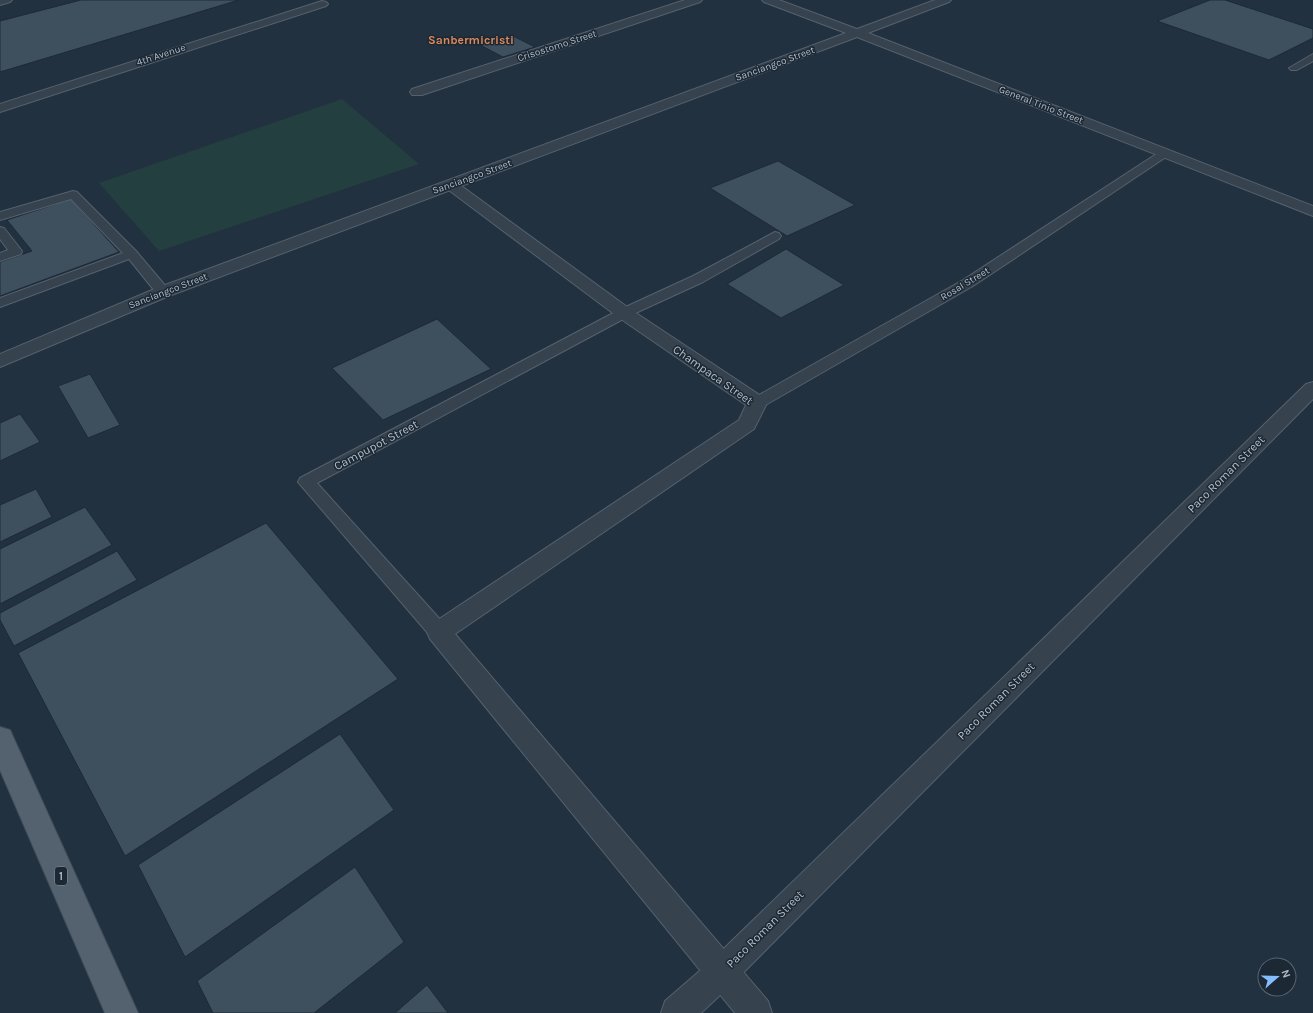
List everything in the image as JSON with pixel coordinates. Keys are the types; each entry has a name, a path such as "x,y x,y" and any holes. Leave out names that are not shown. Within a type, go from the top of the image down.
{"main road":[{"name":"1","path":"0,739 122,1013"}],"street":[{"path":"0,2 6,0"},
{"name":"Crisostomo Street","path":"417,92 696,0"},
{"name":"General Tinio Street","path":"768,0 858,33 1313,211"},
{"name":"Sanciangco Street","path":"0,361 163,292 945,0"},
{"name":"4th Avenue","path":"0,108 322,4"},
{"name":"Champaca Street","path":"439,632 746,424 757,403 624,313 450,185"},
{"name":"Paco Roman Street","path":"677,1013 721,973 1313,388"},
{"path":"439,632 721,973 756,1013"}],"lane":[{"path":"1294,68 1313,57"},
{"name":"Rosal Street","path":"757,403 968,283 1165,153"},
{"path":"0,216 73,195 131,254 163,292"},
{"path":"0,231 16,251 0,257"},
{"path":"624,313 698,279 775,236"},
{"path":"0,302 131,254"},
{"name":"Campupot Street","path":"439,632 306,482 624,313"}],"green space":[{"path":"342,99 419,164 159,251 99,183"}],"building":[{"path":"81,0 239,0 0,72 0,21"},
{"path":"1210,0 1225,0 1313,29 1313,38 1269,60 1157,21"},
{"path":"511,35 535,47 503,57 480,45"},
{"path":"778,161 855,205 787,236 710,188"},
{"path":"71,199 119,252 0,296 0,262 32,251 7,220"},
{"path":"786,249 844,285 781,318 727,284"},
{"path":"437,319 491,369 383,420 332,368"},
{"path":"90,374 120,425 88,438 58,386"},
{"path":"20,414 40,442 0,461 0,423"},
{"path":"36,489 52,517 0,542 0,505"},
{"path":"85,507 112,545 0,604 0,549"},
{"path":"266,523 398,679 125,856 18,653"},
{"path":"117,551 137,580 14,646 0,620 0,613"},
{"path":"340,734 394,810 185,957 138,865"},
{"path":"355,867 404,942 314,1013 213,1013 197,981"},
{"path":"427,985 448,1013 395,1013"}],"district":[{"name":"Sanbermicristi","path":"471,40"}]}
